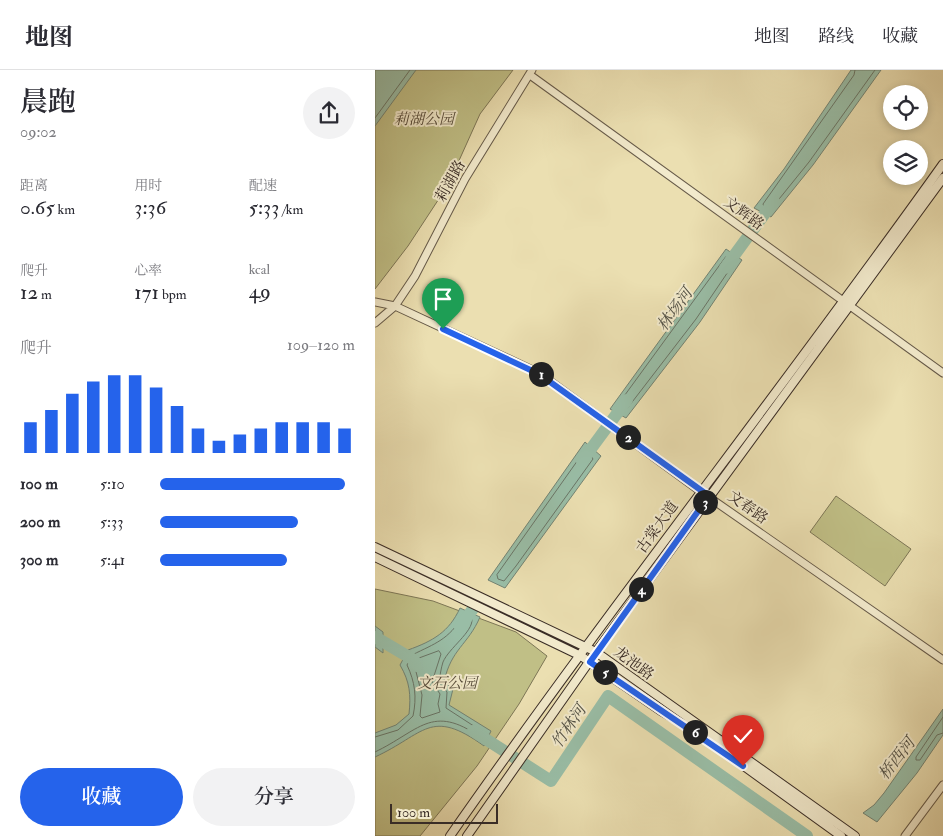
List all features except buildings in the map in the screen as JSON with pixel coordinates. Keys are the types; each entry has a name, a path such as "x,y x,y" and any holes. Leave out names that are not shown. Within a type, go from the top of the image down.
{"main road":[{"name":"古棠大道","path":"467,836 596,652 847,304 943,164"},
{"name":"古棠大道","path":"450,836 700,491 943,178"},
{"name":"龙池路","path":"375,547 596,652 855,836"},
{"name":"龙池路","path":"375,557 581,656 661,711 693,730 841,836"}],"street":[{"name":"文辉路","path":"531,73 943,373"},
{"name":"莉湖路","path":"375,323 395,306 415,276 465,180 531,73"},
{"name":"文春路","path":"375,302 395,306 539,374 621,431 700,491 943,660"},
{"path":"905,836 943,786"}],"green space":[{"name":"莉湖公园","path":"375,70 513,70 480,114 448,185 408,246 375,289"},
{"path":"836,496 911,549 885,586 810,532"},
{"name":"文石公园","path":"375,589 433,601 516,632 547,656 519,704 477,766 420,836 375,836"}],"water":[{"path":"375,70 416,70 375,126"},
{"path":"851,70 881,70 813,165 771,217 754,208 784,169"},
{"path":"726,249 742,260 700,322 626,418 610,409"},
{"path":"585,442 601,456 505,588 488,580"},
{"path":"460,608 480,617 455,654 444,682 453,689 449,705 491,731 484,746 466,734 439,726 417,733 375,757 375,733 396,725 409,714 409,689 400,665 408,650 439,635 451,623"},
{"path":"375,626 383,632 383,653 375,647"},
{"path":"943,709 943,735 917,773 877,822 863,813 874,805 884,793"}],"waterway":[{"name":"林场河","path":"725,268 774,201"},
{"name":"林场河","path":"582,461 627,400"},
{"name":"林场河","path":"460,627 475,606"},
{"name":"竹林河","path":"375,637 414,660 417,666"},
{"name":"竹林河","path":"473,731 551,781 608,696 807,836"}],"route":[{"path":"443,329 539,374 621,431 709,496 590,662 661,711 693,730 743,766"}],"water label":[{"name":"桥西河","path":"896,758"}]}
